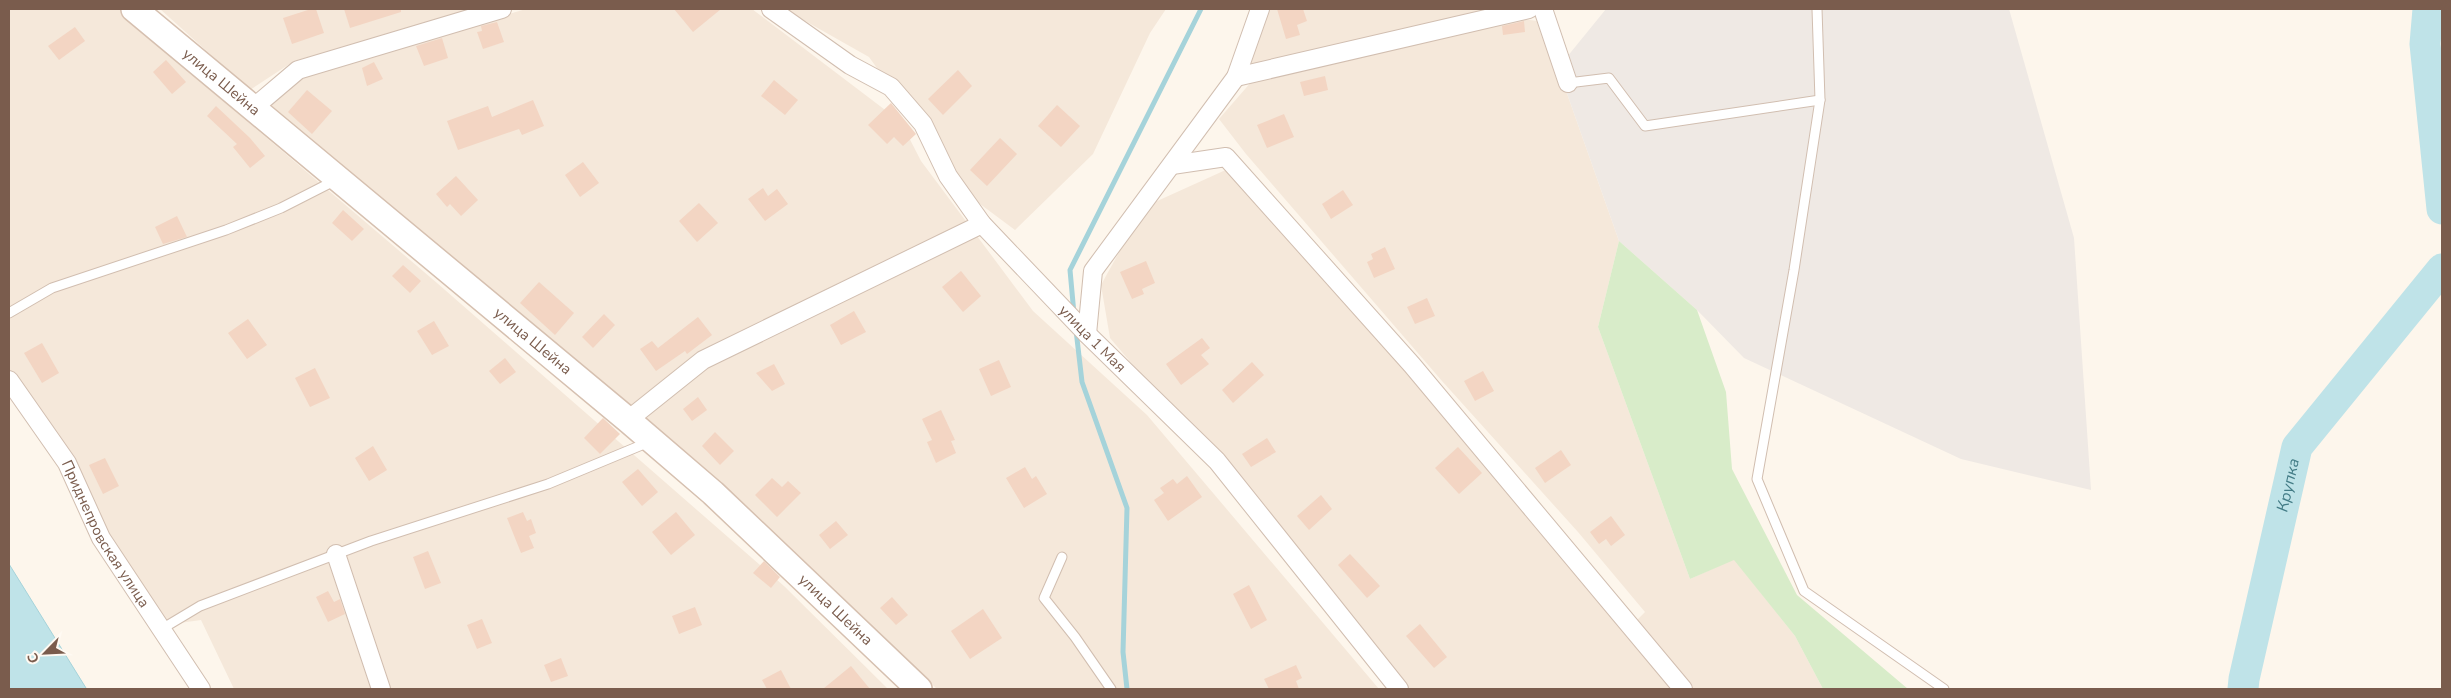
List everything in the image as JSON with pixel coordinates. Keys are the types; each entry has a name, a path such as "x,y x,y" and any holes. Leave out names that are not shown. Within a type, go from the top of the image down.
{"street":[{"name":"улица Шейна","path":"134,9 713,493 919,689"},
{"path":"252,109 298,70 502,9"},
{"name":"улица 1 Мая","path":"770,9 850,66 891,87 924,124 948,176 982,224 1086,334 1217,461 1399,689"},
{"path":"1086,334 1093,271 1236,77 1260,9"},
{"path":"1236,77 1529,9"},
{"path":"1543,9 1568,83"},
{"path":"1172,165 1226,157 1412,365 1683,689"},
{"path":"628,420 703,360 982,224"},
{"name":"Приднепровская улица","path":"9,380 67,463 101,538 160,630 201,689"},
{"path":"336,554 381,689"}],"lane":[{"path":"1817,9 1820,100 1757,479 1804,591 1944,689"},
{"path":"1568,83 1609,78 1645,126 1820,100"},
{"path":"9,313 52,288 226,230 281,208 337,180"},
{"path":"160,630 200,606 336,554 499,501 652,441"},
{"path":"1062,557 1044,598 1076,637 1111,689"}],"shaded area":[{"path":"9,9 122,9 160,47 437,283 784,586 888,689 234,689 201,620 151,627 9,379"},
{"path":"160,9 481,9 294,61 250,90"},
{"path":"526,9 752,9 901,122 921,161 1033,311 1147,415 1379,689 937,689 716,485 265,108 301,74"},
{"path":"784,9 1166,9 1150,33 1093,154 1015,230 968,195 869,57"},
{"path":"1264,9 1513,9 1242,70"},
{"path":"1606,9 2009,9 2074,238 2091,490 1961,459 1744,358 1697,310 1619,241 1558,68"},
{"path":"1522,19 1553,23 1558,68 1619,241 1598,327 1690,579 1734,559 1795,636 1823,689 1409,689 1110,338 1101,285 1144,207 1230,168 1636,621 1645,612 1578,532 1442,381 1246,154 1219,119 1252,81"}],"green space":[{"path":"1619,241 1697,310 1726,392 1732,469 1797,595 1908,689 1823,689 1795,636 1734,560 1690,579 1598,327"}],"water":[{"path":"9,564 86,688 87,689 9,689"}],"building":[{"path":"316,9 324,33 292,44 283,18"},
{"path":"344,9 401,9 401,12 350,28"},
{"path":"674,9 721,9 693,32"},
{"path":"1277,9 1303,9 1307,21 1297,25 1300,35 1286,39"},
{"path":"1524,21 1525,32 1503,35 1502,26"},
{"path":"497,22 504,42 483,49 477,32 482,31 481,26"},
{"path":"75,27 85,41 59,60 48,46"},
{"path":"442,38 448,58 424,66 416,46"},
{"path":"166,60 186,82 172,94 153,72"},
{"path":"374,62 383,79 367,86 362,68"},
{"path":"958,70 972,86 943,115 928,99"},
{"path":"1325,76 1328,90 1304,96 1300,82"},
{"path":"774,80 798,100 785,115 761,96"},
{"path":"307,90 332,111 312,134 288,112"},
{"path":"533,100 544,126 522,135 519,129 458,150 447,121 488,106 492,117"},
{"path":"891,103 916,134 903,146 894,137 887,144 868,125"},
{"path":"1057,105 1080,126 1061,147 1038,126"},
{"path":"216,106 250,138 265,156 250,168 233,147 237,144 207,116"},
{"path":"1284,114 1294,137 1267,148 1257,125"},
{"path":"1000,138 1017,154 987,186 970,170"},
{"path":"583,162 599,183 580,197 565,175"},
{"path":"456,176 478,200 461,216 450,204 447,207 436,194"},
{"path":"763,188 768,196 777,189 788,204 765,221 748,199"},
{"path":"1343,190 1353,205 1331,219 1322,204"},
{"path":"699,203 718,223 697,242 679,221"},
{"path":"343,210 364,229 352,241 332,223"},
{"path":"177,216 187,237 163,244 155,227"},
{"path":"1385,247 1395,269 1374,278 1367,262 1373,259 1371,254"},
{"path":"1146,261 1155,283 1142,289 1144,294 1132,299 1120,272"},
{"path":"403,265 421,281 410,293 392,276"},
{"path":"961,271 981,296 963,312 942,287"},
{"path":"539,282 574,313 555,335 520,303"},
{"path":"1427,298 1435,316 1415,324 1407,307"},
{"path":"854,311 866,332 841,345 830,325"},
{"path":"604,314 615,325 593,348 582,337"},
{"path":"698,317 712,335 687,354 685,351 656,371 640,349 652,341 658,348"},
{"path":"248,319 267,345 247,359 228,333"},
{"path":"434,321 449,346 432,355 417,331"},
{"path":"1202,338 1210,348 1201,355 1209,364 1181,385 1166,364"},
{"path":"42,343 59,373 42,383 24,353"},
{"path":"505,358 516,372 500,384 489,371"},
{"path":"999,360 1011,387 991,396 979,369"},
{"path":"1252,362 1264,375 1233,403 1222,390"},
{"path":"774,364 785,384 772,391 756,373"},
{"path":"315,368 330,398 310,407 295,378"},
{"path":"1483,371 1494,391 1475,401 1464,381"},
{"path":"698,397 707,410 692,421 683,409"},
{"path":"941,410 955,440 951,441 956,453 936,463 927,442 932,440 922,419"},
{"path":"603,418 620,434 600,454 584,438"},
{"path":"715,432 734,451 720,465 702,446"},
{"path":"1267,438 1276,452 1251,467 1242,454"},
{"path":"373,446 387,470 369,481 355,458"},
{"path":"1458,447 1482,473 1459,494 1435,468"},
{"path":"1561,450 1571,465 1545,483 1535,468"},
{"path":"105,458 119,486 103,494 89,465"},
{"path":"1025,467 1032,479 1036,476 1047,494 1024,508 1006,478"},
{"path":"638,469 658,492 642,506 622,482"},
{"path":"1187,476 1202,497 1168,521 1154,500 1164,493 1160,488 1173,479 1177,484"},
{"path":"772,478 782,487 788,481 801,493 777,517 755,495"},
{"path":"1321,495 1332,509 1309,530 1297,516"},
{"path":"523,512 527,521 531,519 536,533 529,536 534,548 521,553 507,518"},
{"path":"676,512 695,535 671,555 652,532"},
{"path":"1611,516 1625,535 1611,546 1606,539 1599,544 1590,532"},
{"path":"836,521 848,535 830,549 819,535"},
{"path":"428,551 441,583 425,589 413,557"},
{"path":"1350,554 1380,586 1367,598 1338,565"},
{"path":"764,561 780,577 771,588 753,573"},
{"path":"1249,585 1267,620 1251,629 1233,594"},
{"path":"328,591 334,602 340,599 345,614 328,622 316,597"},
{"path":"892,597 908,615 896,625 880,608"},
{"path":"695,607 702,625 679,634 672,616"},
{"path":"983,609 1002,638 970,659 951,631"},
{"path":"482,619 492,643 477,649 467,625"},
{"path":"1420,624 1447,657 1434,668 1406,636"},
{"path":"561,658 568,676 551,682 544,665"},
{"path":"1296,665 1302,678 1296,681 1299,689 1269,689 1264,679"},
{"path":"851,666 870,689 823,689"},
{"path":"781,670 791,689 767,689 762,680"}],"waterway":[{"path":"1074,314 1070,270 1201,9"},
{"name":"Крупка","path":"2428,9 2425,44 2442,209"},
{"name":"Крупка","path":"2243,689 2297,447 2442,269"},
{"path":"1076,330 1082,382 1127,508 1123,652 1127,689"}]}
